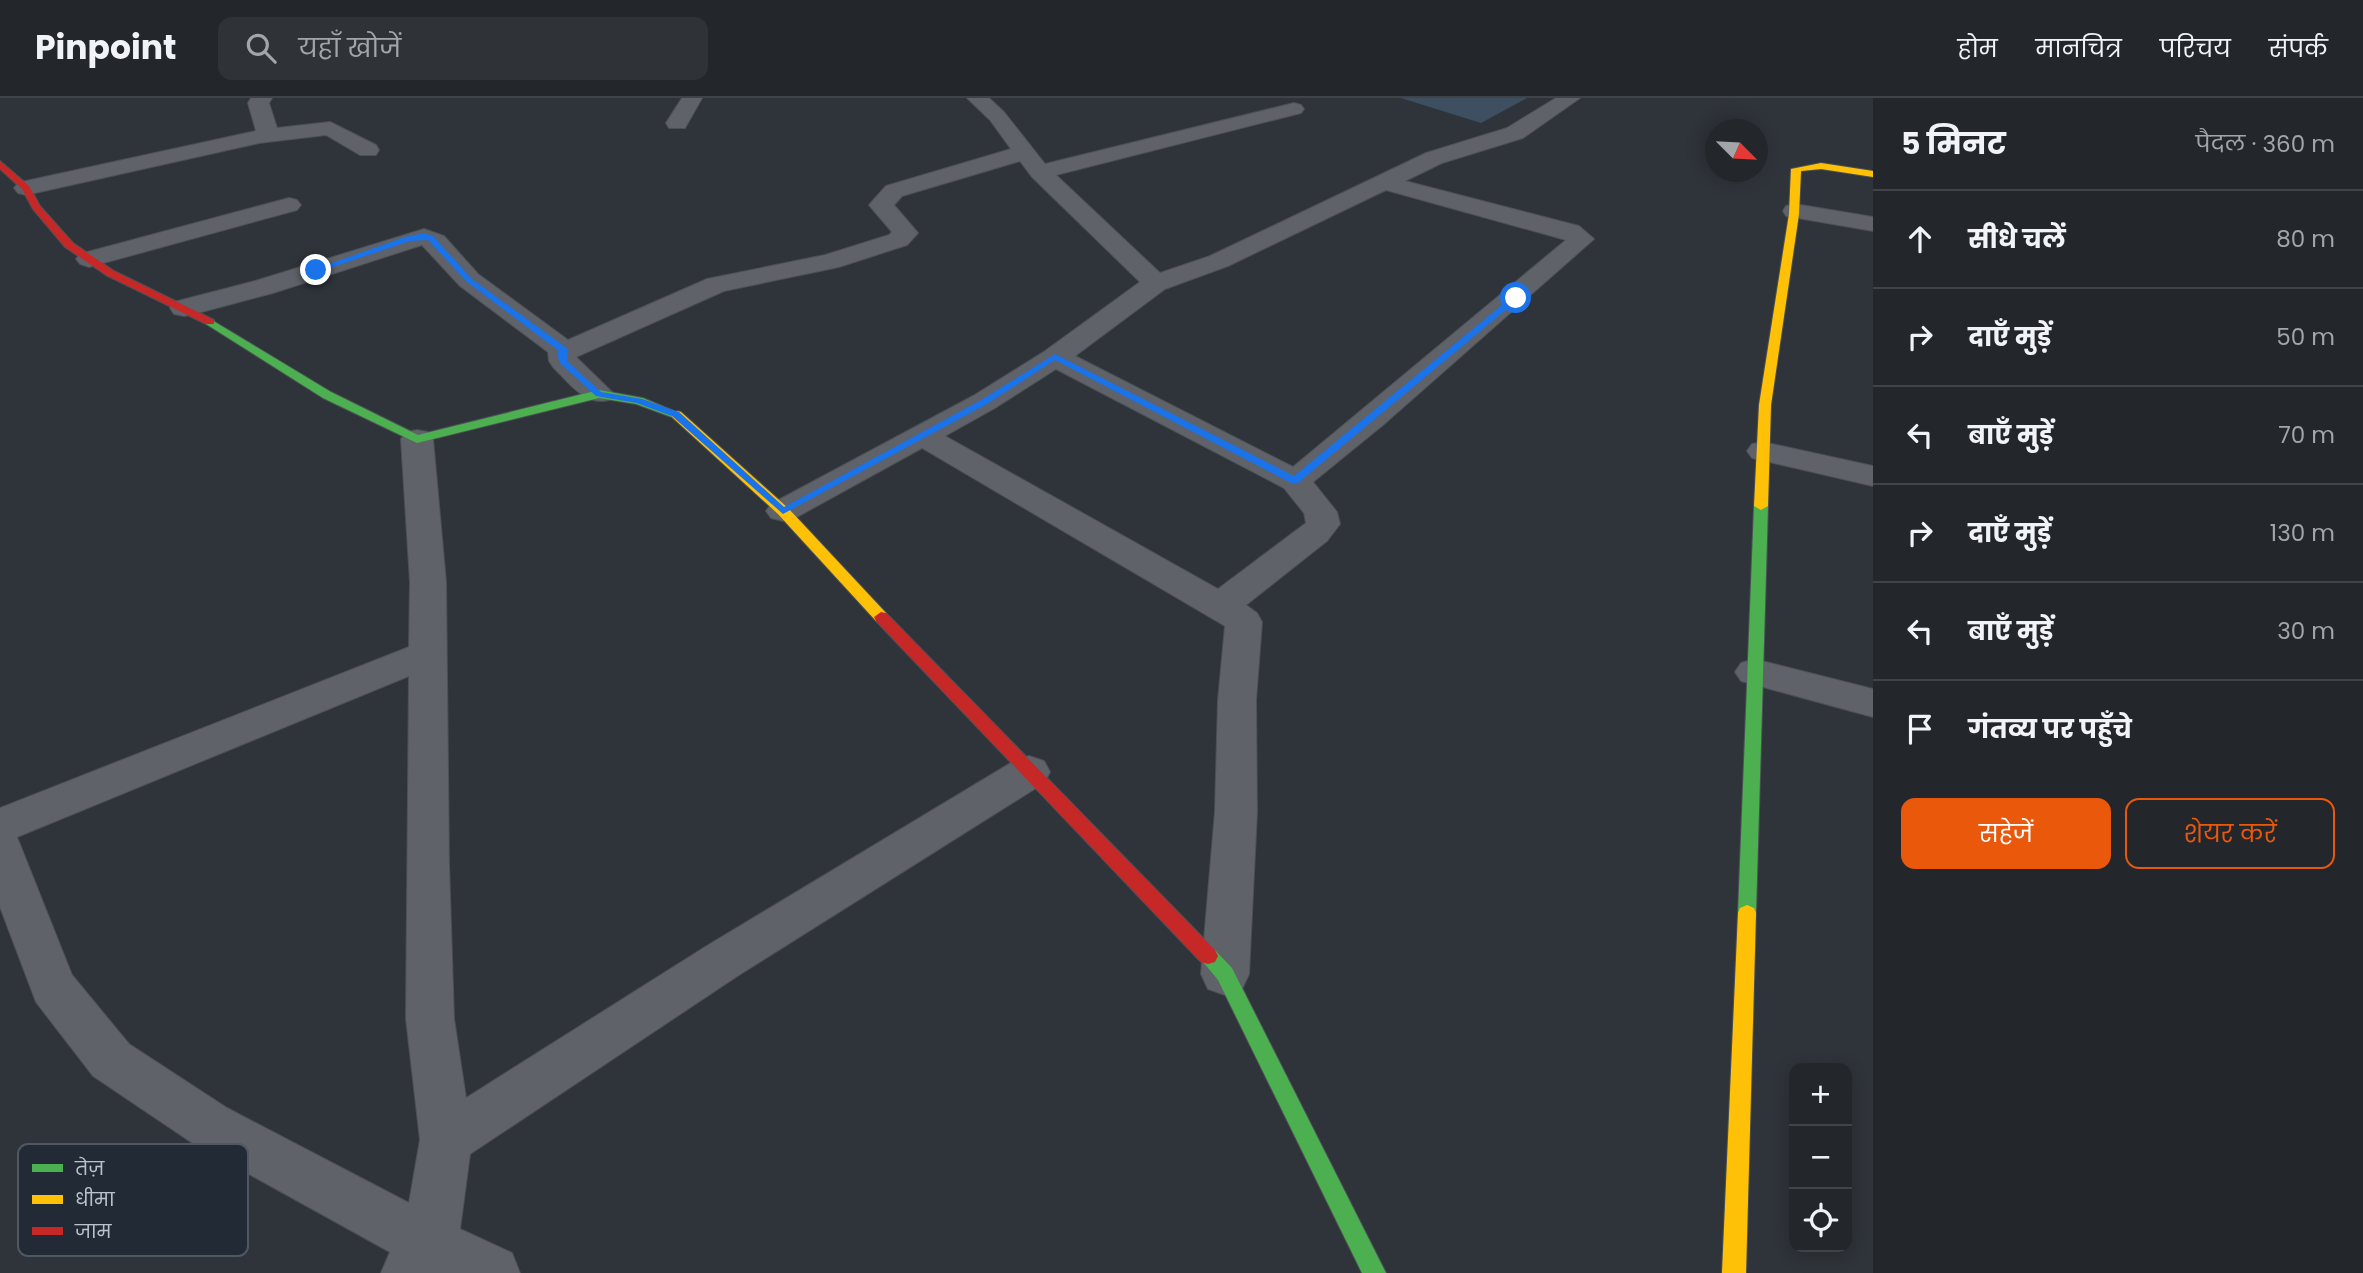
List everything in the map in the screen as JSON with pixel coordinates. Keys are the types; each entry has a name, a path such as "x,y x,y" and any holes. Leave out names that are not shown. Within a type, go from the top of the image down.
{"street":[{"path":"259,137 268,133 260,116 258,103 262,98"},
{"path":"677,123 692,98"},
{"path":"978,98 997,116 1033,162 1156,283"},
{"path":"783,511 984,402 1055,357 1156,283 1219,261 1434,159 1515,133 1570,98"},
{"path":"599,394 563,361 561,354 716,285 830,262 898,240 906,233 881,205 894,191 1294,109"},
{"path":"26,188 259,137 330,128 368,149"},
{"path":"0,164 26,188 36,207 69,245 139,289 225,329 327,395 417,439 599,394 639,401 676,414 783,511 1029,772 1225,974 1374,1273"},
{"path":"1734,1273 1765,405 1795,211 1798,167 1818,166 1873,174"},
{"path":"1294,481 1372,419 1581,239 1570,231 1386,183"},
{"path":"89,258 289,205"},
{"path":"1795,211 1873,224"},
{"path":"184,308 424,236 435,241 469,280 565,351"},
{"path":"1055,357 1294,481 1320,512 1323,524 1315,534 1220,606"},
{"path":"921,435 1244,622 1237,700 1236,812 1225,974"},
{"path":"417,439 428,582 430,1018 446,1140 420,1258"},
{"path":"1763,451 1873,476"},
{"path":"0,826 427,654"},
{"path":"1754,672 1873,703"},
{"path":"446,1140 722,961 1029,772"},
{"path":"0,847 53,987 111,1060 239,1144"},
{"path":"248,1150 420,1258 492,1273"}],"water":[{"path":"1401,98 1527,98 1481,123"}],"traffic: fast":[{"path":"210,322 327,395 417,439 599,394 639,401 677,415"},
{"path":"1747,913 1761,506"},
{"path":"1208,956 1225,974 1374,1273"}],"traffic: slow":[{"path":"1761,506 1765,405 1794,214 1796,169 1821,166 1873,174"},
{"path":"677,415 783,511 881,617"},
{"path":"1734,1273 1747,913"}],"traffic: jam":[{"path":"0,164 26,188 36,207 69,245 110,273 210,322"},
{"path":"881,617 1208,956"}],"route":[{"path":"316,270 408,239 424,236 430,238 469,280 565,351 561,354 563,361 599,394 639,401 676,414 783,511 984,402 1055,357 1294,481 1516,298"}]}
